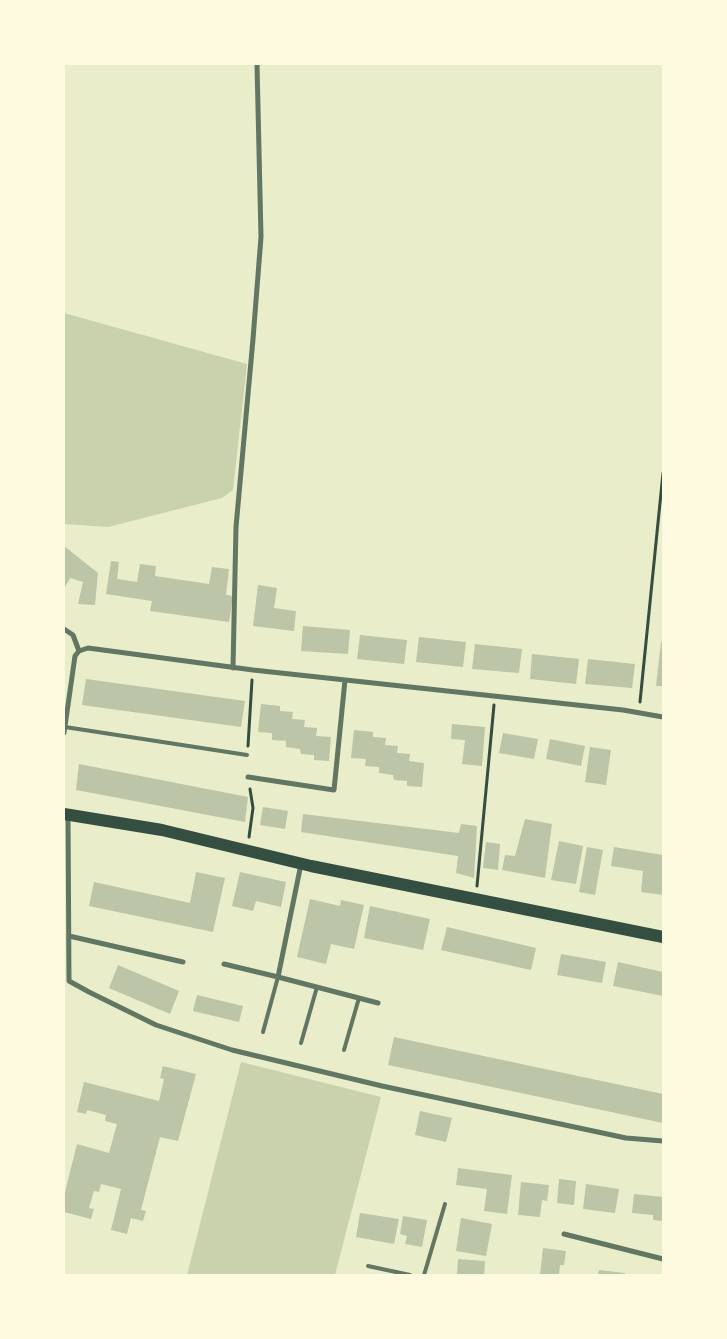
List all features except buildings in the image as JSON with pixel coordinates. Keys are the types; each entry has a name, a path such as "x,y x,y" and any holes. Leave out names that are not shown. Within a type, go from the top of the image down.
{"main road":[{"path":"66,814 162,830 301,863 663,937"}],"street":[{"path":"233,668 236,527 261,237 257,64"},
{"path":"64,629 73,635 79,650 74,664 64,730"},
{"path":"79,650 88,648 233,668 495,696 663,717"},
{"path":"248,777 334,790 344,680"},
{"path":"66,814 69,981 89,992 156,1025 232,1050 382,1086 626,1138 663,1141"},
{"path":"278,976 301,863"},
{"path":"69,936 183,962"},
{"path":"224,964 278,976 378,1003"},
{"path":"564,1234 663,1259"}],"lane":[{"path":"64,730 248,755"},
{"path":"263,1032 278,976"},
{"path":"301,1043 317,987"},
{"path":"344,1050 359,998"},
{"path":"424,1275 445,1204"},
{"path":"368,1266 410,1275"}],"path":[{"path":"638,713 663,474"},
{"path":"476,899 495,696"}],"green space":[{"path":"64,313 247,364 233,490 222,498 108,527 64,524"},
{"path":"241,1062 381,1097 335,1275 187,1275"}]}
